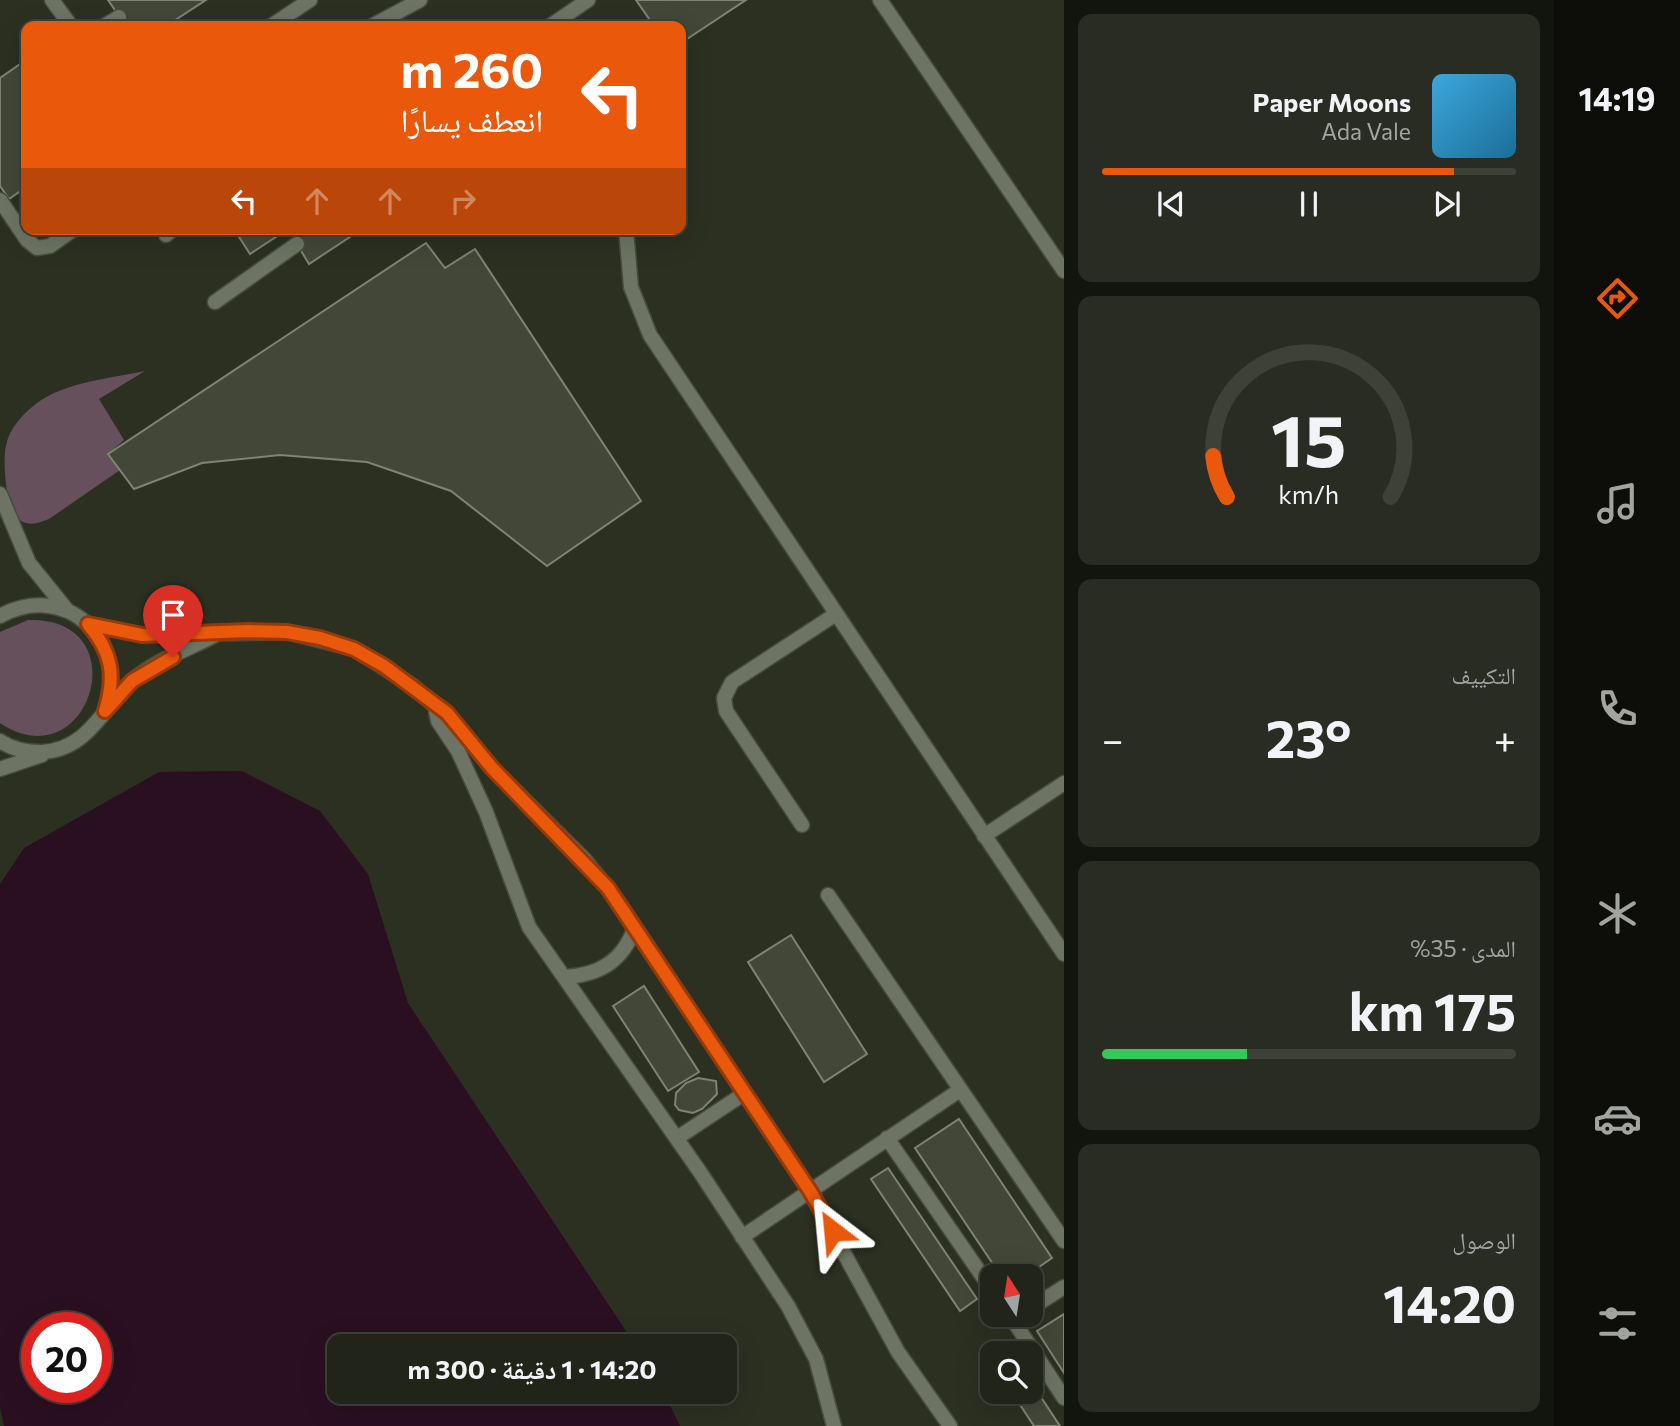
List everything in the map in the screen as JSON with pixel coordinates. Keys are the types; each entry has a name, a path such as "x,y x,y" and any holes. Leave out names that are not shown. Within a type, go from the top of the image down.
{"lane":[{"path":"52,0 67,21"},
{"path":"278,21 310,0"},
{"path":"381,21 421,0"},
{"path":"562,21 588,0"},
{"path":"880,0 1064,271"},
{"path":"112,21 119,16"},
{"path":"0,200 21,231"},
{"path":"24,235 37,248 50,246 66,235"},
{"path":"627,235 631,287 650,335 1064,954"},
{"path":"215,302 296,244"},
{"path":"0,494 29,563 68,611"},
{"path":"0,616 23,606 46,605 68,611 88,624 104,642 112,665 112,689 105,711"},
{"path":"802,825 726,711 724,698 732,682 836,614"},
{"path":"88,624 142,635 222,631 287,632 354,649 413,686 447,713 492,768 591,867 635,927 810,1191 898,1352 949,1425"},
{"path":"1,770 72,745 91,730 132,681 155,665 222,631"},
{"path":"435,706 438,721 457,751 486,812 521,911 540,945 677,1138 805,1335 825,1384 834,1426"},
{"path":"0,741 28,752 50,752"},
{"path":"985,836 1064,783"},
{"path":"828,895 1064,1241"},
{"path":"564,977 581,976 604,968 629,946 635,927"},
{"path":"743,1237 960,1090"},
{"path":"677,1138 746,1093"},
{"path":"887,1138 980,1273"},
{"path":"1043,1300 1064,1287"},
{"path":"1021,1327 1064,1398"}],"shaded area":[{"path":"145,371 99,399 124,440 108,454 120,470 49,519 33,524 23,522 17,517 9,499 5,464 6,446 17,422 37,403 61,390"},
{"path":"28,620 63,626 84,643 92,667 90,692 78,716 58,732 32,736 0,723 0,632"},
{"path":"242,771 320,811 368,874 408,1003 628,1334 327,1334 327,1404 669,1404 680,1426 4,1426 0,1407 0,884 24,848 159,772"}],"building":[{"path":"108,0 206,0 174,21 123,21"},
{"path":"636,0 746,0 686,40 686,21 651,21"},
{"path":"21,63 21,191 9,199 0,186 0,78"},
{"path":"238,235 279,235 250,254"},
{"path":"292,235 353,235 309,264"},
{"path":"426,243 445,268 475,249 641,501 547,566 451,491 367,462 280,455 202,463 134,489 108,454"},
{"path":"791,935 867,1054 824,1082 748,962"},
{"path":"644,986 699,1072 668,1091 613,1006"},
{"path":"698,1078 716,1081 717,1094 702,1109 693,1113 679,1110 675,1105 676,1093 686,1083"},
{"path":"959,1119 1052,1258 1043,1264 993,1264 915,1148"},
{"path":"888,1168 977,1299 960,1311 871,1179"},
{"path":"1064,1314 1064,1373 1037,1331"},
{"path":"1043,1400 1060,1426 1034,1426 1020,1404 1043,1404"}],"route":[{"path":"173,657 155,665 132,681 105,711 112,689 112,665 104,642 88,624 121,633 142,635 249,631 287,632 320,638 354,649 384,666 447,713 492,768 584,860 608,888 810,1191 833,1231"}]}
